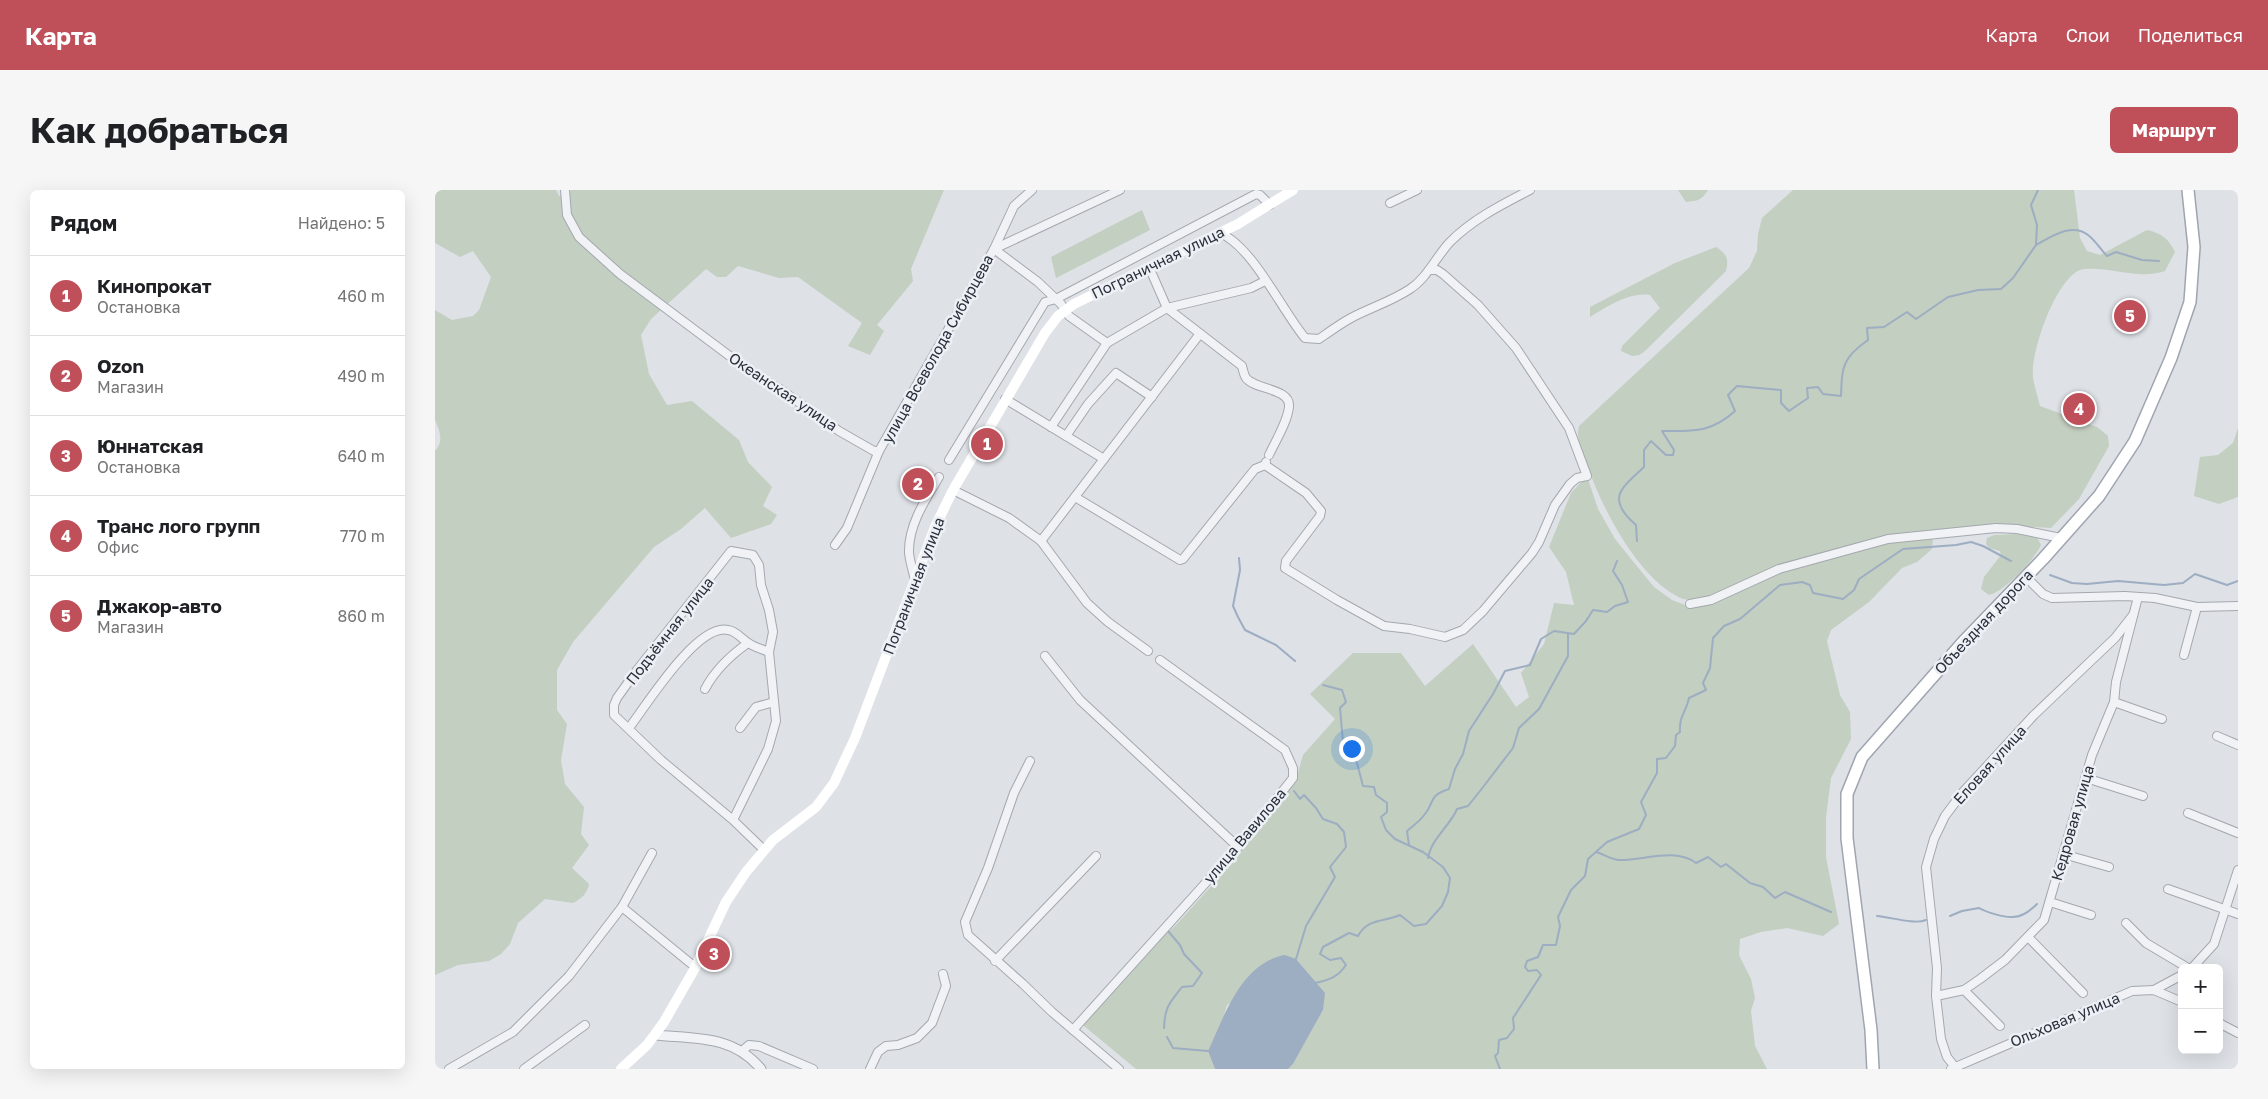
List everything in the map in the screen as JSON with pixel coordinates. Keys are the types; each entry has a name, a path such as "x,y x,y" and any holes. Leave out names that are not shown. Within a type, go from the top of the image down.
{"main road":[{"name":"Пограничная улица","path":"621,1069 655,1035 678,999 726,902 764,850 816,807 834,783 855,738 935,528 953,490 1045,333 1065,311 1149,267 1220,233 1270,205 1284,193 1293,190"},
{"name":"Объездная дорога","path":"1873,1069 1871,1030 1847,838 1847,794 1862,757 1965,640 2099,496 2135,441 2171,358 2190,302 2194,247 2188,190"}],"street":[{"name":"Океанская улица","path":"565,190 567,215 579,237 620,274 751,372 780,389 839,431 874,451 881,450"},
{"name":"улица Всеволода Сибирцева","path":"835,545 847,528 881,450 994,249 1013,206 1032,190"},
{"name":"улица Всеволода Сибирцева","path":"994,249 1120,190"},
{"path":"1390,203 1417,190"},
{"path":"1220,233 1241,248 1305,338 1319,340 1349,319 1411,288 1429,270 1433,262 1449,243 1468,226 1497,207 1530,190"},
{"path":"949,460 1045,302 1056,299 1256,194 1260,194 1270,205"},
{"path":"994,249 1038,282 1074,320 1107,343"},
{"path":"1075,497 1155,546 1180,560 1183,559 1255,469 1267,461 1288,412 1290,404 1288,398 1254,384 1245,378 1242,366 1199,335 1185,320 1167,308 1149,267"},
{"path":"1267,461 1299,487 1319,506 1321,511 1320,516 1286,561 1285,568 1337,600 1385,626 1410,629 1445,637 1463,630 1483,611 1532,553 1562,494 1577,478 1587,476 1569,428 1503,332 1478,305 1443,274 1437,270 1429,270"},
{"path":"1051,427 1107,343 1167,308 1251,288 1265,281"},
{"path":"1041,541 1199,335"},
{"path":"1066,436 1088,404 1116,373 1120,373 1152,396"},
{"path":"1005,399 1104,459"},
{"path":"915,582 909,554 910,536 916,520 939,477"},
{"path":"953,490 1009,518 1041,541 1087,603 1108,622 1148,651"},
{"path":"1690,604 1711,600 1779,569 1888,538 1996,528 2017,529 2061,538"},
{"name":"Подъёмная улица","path":"629,728 673,669 704,637 712,632 727,629 748,643 769,652 773,632 769,610 761,585 759,565 753,555 738,551 731,551 727,555 617,698 614,715 661,760 733,820 764,850"},
{"path":"2025,577 2043,594 2052,598 2138,597 2155,598 2197,607 2238,606"},
{"name":"Кедровая улица","path":"1936,996 1964,990 2005,960 2044,920 2092,755 2114,702 2116,682 2138,597"},
{"path":"2184,655 2197,607"},
{"name":"Еловая улица","path":"1953,1068 1941,1040 1936,996 1937,968 1926,867 1934,839 1945,816 1963,792 2034,715 2115,638 2133,615"},
{"path":"705,689 710,679 732,655 748,643"},
{"path":"733,820 773,736 776,721 769,652"},
{"path":"1045,656 1080,700 1238,847"},
{"name":"улица Вавилова","path":"1073,1030 1238,847 1293,778 1293,768 1285,750 1160,660"},
{"path":"739,728 756,708 774,702"},
{"path":"2114,702 2162,719"},
{"path":"2217,736 2238,745"},
{"path":"1030,761 1014,793 988,868 965,922 967,935 1119,1069"},
{"path":"2086,778 2143,796"},
{"path":"2187,813 2238,833"},
{"path":"449,1069 513,1032 569,976 622,907 653,853"},
{"path":"2063,854 2109,867"},
{"path":"995,961 1095,856"},
{"path":"2196,964 2214,944 2238,870"},
{"path":"2168,889 2238,914"},
{"path":"2050,902 2091,914"},
{"path":"622,907 695,967"},
{"path":"2126,924 2146,943 2181,964"},
{"path":"2028,937 2083,992"},
{"path":"870,1069 878,1052 887,1046 917,1038 932,1023 946,986 943,974"},
{"path":"2154,990 2178,977"},
{"path":"1964,990 2000,1026"},
{"name":"Ольховая улица","path":"1953,1068 2132,991 2154,990 2178,1000"},
{"path":"524,1069 585,1025"},
{"path":"2223,1025 2238,1033"},
{"path":"655,1035 712,1040 725,1043 743,1051 761,1069"},
{"path":"743,1051 749,1045 759,1046 813,1069"}],"green space":[{"path":"435,190 556,190 559,196 572,190 944,190 911,269 913,281 877,325 884,331 870,355 848,346 862,323 798,277 779,278 738,266 726,277 717,277 706,269 651,319 641,335 649,374 667,405 692,401 739,440 748,462 772,487 763,506 777,515 771,524 731,538 705,508 681,529 654,547 573,642 557,670 557,710 567,724 561,760 565,784 584,807 581,834 589,845 572,868 589,884 587,890 573,903 545,899 518,923 510,944 501,954 489,961 458,965 435,975 435,451 438,448 440,432 435,420 435,310 452,320 473,316 479,310 491,277 473,251 460,257 435,243"},
{"path":"1678,190 1708,190 1699,199 1686,202"},
{"path":"1793,190 2074,190 2080,238 2087,251 2100,255 2147,230 2167,240 2175,252 2165,271 2135,274 2085,269 2075,273 2065,283 2048,314 2036,350 2033,366 2033,377 2040,406 2097,427 2108,436 2109,446 2079,499 2051,528 1994,524 1959,530 1912,532 1784,564 1705,599 1697,600 1678,597 1660,584 1632,553 1609,515 1591,476 1579,443 1579,426 1749,268 1757,251 1758,234 1762,218"},
{"path":"1142,210 1150,230 1056,278 1051,257"},
{"path":"1716,247 1726,257 1726,271 1639,355 1632,356 1621,351 1622,346 1660,308 1650,295 1627,298 1611,304 1590,317 1590,307 1675,263"},
{"path":"2238,428 2238,497 2219,504 2194,496 2200,457 2218,455 2233,443"},
{"path":"1587,476 1598,509 1615,539 1654,587 1672,600 1690,607 1706,606 1776,572 1884,542 1929,538 1933,540 1932,549 1917,562 1902,568 1869,602 1831,630 1827,641 1840,695 1850,712 1851,739 1831,778 1826,817 1826,857 1839,924 1823,936 1787,928 1761,932 1740,939 1739,955 1751,979 1755,998 1751,1011 1755,1046 1767,1069 1288,1069 1293,1064 1323,1010 1324,993 1296,959 1227,1005 1222,1023 1208,1051 1215,1069 1136,1069 1083,1025 1155,944 1176,925 1233,862 1296,780 1303,755 1335,719 1310,694 1353,653 1401,653 1425,686 1473,644 1516,707 1529,697 1521,673 1544,644 1554,603 1574,605 1566,572 1549,547 1571,493"},
{"path":"2016,534 2037,537 2041,545 2032,559 2011,581 2003,588 1989,595 1981,589 1984,577 2001,555 2000,551 1989,548 1986,544 1987,538 1994,535"}],"water":[{"path":"1285,955 1296,959 1325,993 1323,1010 1293,1064 1288,1069 1215,1069 1208,1051 1236,992 1257,968 1270,960"}],"waterway":[{"path":"1637,541 1636,525 1621,508 1620,494 1628,482 1644,467 1644,450 1651,441 1666,455 1673,455 1674,450 1662,431 1701,429 1718,423 1735,411 1728,395 1737,386 1781,390 1781,403 1789,411 1808,398 1807,388 1818,387 1823,394 1841,396 1845,364 1853,352 1868,340 1867,328 1884,327 1907,312 1916,319 1948,297 1978,290 2001,289 2013,278 2036,245 2037,225 2031,205 2038,190"},
{"path":"2036,245 2062,232 2075,230 2082,231 2091,237 2107,256 2116,252 2142,260 2159,261"},
{"path":"1500,1069 1495,1056 1498,1053 1499,1040 1507,1038 1514,1029 1513,1018 1541,975 1537,970 1528,971 1525,967 1527,961 1538,957 1543,945 1556,945 1560,926 1558,917 1571,890 1585,876 1588,859 1607,842 1639,829 1646,815 1641,802 1657,773 1657,759 1666,758 1675,746 1676,735 1680,732 1682,718 1689,698 1706,690 1703,683 1710,668 1713,638 1724,626 1740,619 1780,585 1802,582 1810,585 1813,593 1843,599 1854,590 1859,579 1903,549 1971,542 1983,546 2011,561"},
{"path":"1239,558 1240,570 1233,606 1245,630 1276,645 1295,661"},
{"path":"1409,845 1407,831 1423,816 1433,799 1438,794 1449,789 1455,769 1463,754 1469,731 1493,694 1505,671 1530,665 1541,639 1554,631 1574,634 1593,610 1607,612 1615,606 1628,602 1622,585 1613,571 1617,561"},
{"path":"2050,575 2072,583 2087,584 2118,581 2164,585 2183,583 2195,574 2227,585 2238,581"},
{"path":"1428,858 1433,845 1457,809 1468,806 1513,748 1519,728 1539,709 1568,656 1568,634"},
{"path":"1315,983 1333,977 1346,965 1341,958 1330,960 1320,954 1323,947 1349,933 1358,936 1371,923 1400,915 1414,926 1426,924 1442,906 1448,892 1450,878 1443,867 1423,852 1395,839 1386,830 1381,817 1387,812 1387,803 1376,795 1374,787 1363,786 1357,763 1343,742 1340,708 1346,702 1342,690 1323,685"},
{"path":"1294,791 1300,799 1304,795 1323,819 1337,824 1344,832 1346,847 1330,867 1335,877 1306,926 1296,959"},
{"path":"1596,852 1618,860 1669,855 1688,858 1696,863 1708,857 1721,867 1726,864 1750,883 1763,887 1775,898 1785,892 1831,912"},
{"path":"1950,916 1962,911 1979,908 2001,916 2016,917 2027,912 2037,904"},
{"path":"1877,916 1909,921 1926,920"},
{"path":"1164,1028 1165,1015 1171,1002 1182,987 1193,986 1202,973 1184,954 1180,945 1168,931"},
{"path":"1167,1037 1173,1048 1208,1051"}],"place":[{"name":"Джакор-авто","path":"2130,316"},
{"name":"Транс лого групп","path":"2079,409"},
{"name":"Кинопрокат","path":"987,444"},
{"name":"Ozon","path":"918,484"},
{"name":"Юннатская","path":"714,954"}]}
